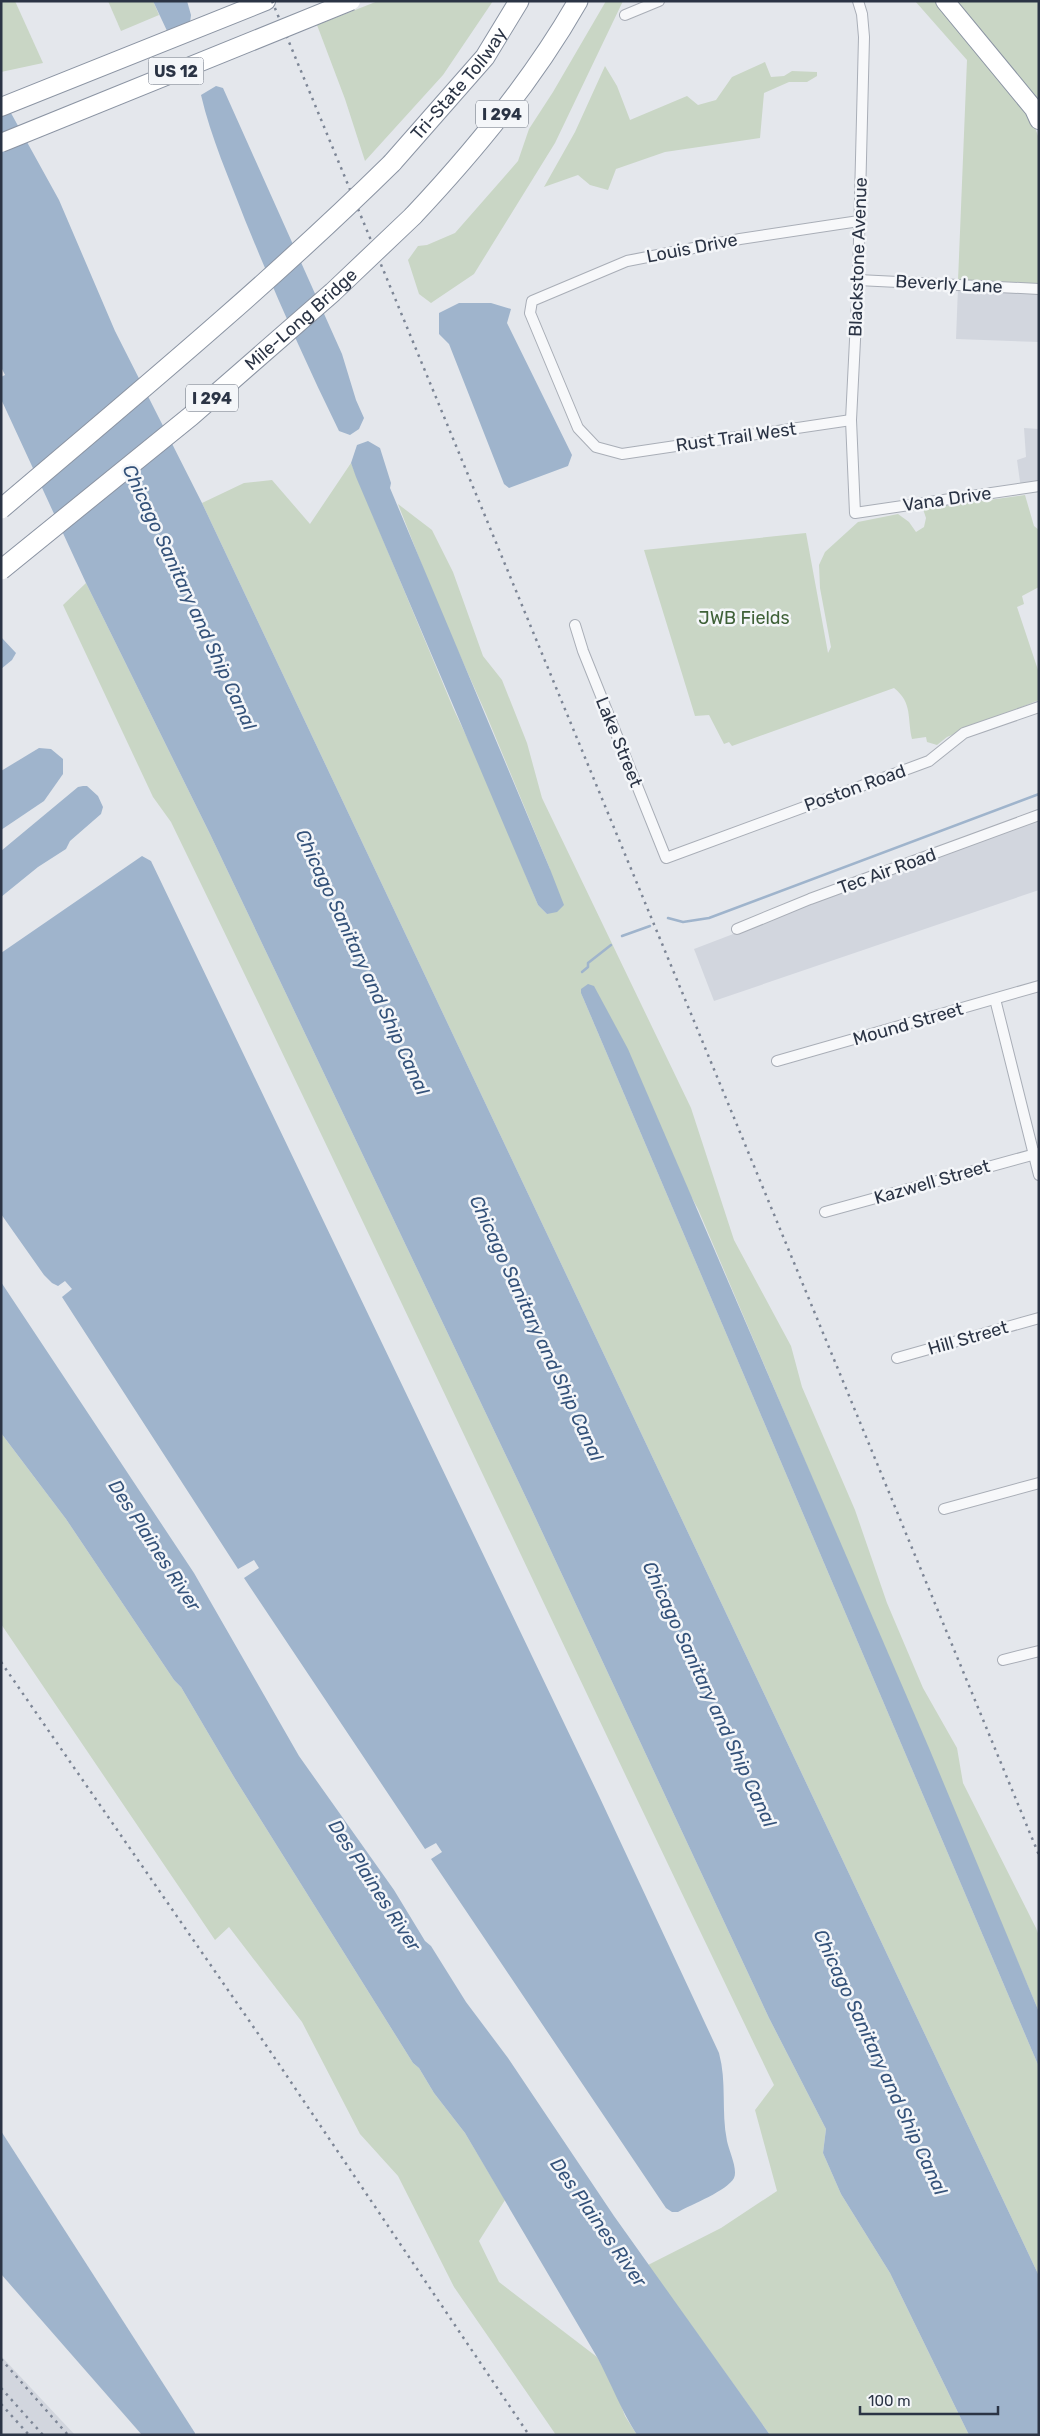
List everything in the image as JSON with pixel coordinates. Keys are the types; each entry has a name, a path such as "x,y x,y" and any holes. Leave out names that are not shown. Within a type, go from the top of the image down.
{"highway":[{"name":"US 12","path":"1,108 266,1"},
{"name":"US 12","path":"1,143 351,1"},
{"name":"Tri-State Tollway","path":"1,508 197,343 308,245 392,163 485,57 519,1"},
{"name":"Mile-Long Bridge","path":"1,570 191,416 333,292 413,216 462,164 513,99 578,1"},
{"path":"945,1 1034,109 1039,120"}],"street":[{"path":"625,15 659,1"},
{"name":"Blackstone Avenue","path":"855,513 851,420 858,280 864,37 862,14 858,1"},
{"name":"Louis Drive","path":"622,454 596,447 578,428 530,313 532,301 627,261 740,239 859,221"},
{"name":"Beverly Lane","path":"858,280 1039,289"},
{"name":"Rust Trail West","path":"622,454 851,420"},
{"name":"Vana Drive","path":"855,513 1039,486"},
{"name":"Lake Street","path":"575,625 583,651 666,858"},
{"name":"Poston Road","path":"666,858 929,761 964,733 1039,707"},
{"name":"Tec Air Road","path":"737,929 810,899 1039,815"},
{"name":"Mound Street","path":"777,1061 1039,986"},
{"path":"995,999 1036,1154 1039,1175"},
{"name":"Kazwell Street","path":"825,1212 1036,1154"},
{"name":"Hill Street","path":"897,1358 1039,1318"},
{"path":"944,1509 1039,1483"},
{"path":"1004,1660 1039,1650"}],"shaded area":[{"path":"958,287 1039,291 1039,342 956,339"},
{"path":"1024,428 1039,429 1039,486 1021,489 1017,460 1026,457"},
{"path":"1039,817 1039,890 714,1001 694,949"},
{"path":"1,2356 75,2435 1,2435"}],"green space":[{"path":"1,1 15,1 43,63 1,72"},
{"path":"108,1 153,1 159,15 121,31"},
{"path":"378,1 493,1 443,75 365,161 345,99 317,25"},
{"path":"606,1 623,1 555,143 474,274 431,303 419,294 408,260 418,246 427,245 455,233 518,161 529,129"},
{"path":"915,1 935,1 1029,112 1039,139 1039,284 958,281 967,60"},
{"path":"952,1 1039,1 1039,108"},
{"path":"765,62 771,77 784,76 792,71 817,72 817,76 807,82 789,82 764,93 760,138 665,152 616,169 608,190 590,185 578,175 544,187 575,132 605,66 617,86 630,120 687,96 698,105 716,100 732,77"},
{"path":"351,463 538,905 547,914 550,869 486,714 438,606 398,504 432,530 453,572 483,656 502,680 527,743 542,798 691,1108 734,1240 791,1346 802,1387 855,1510 887,1603 923,1688 957,1748 963,1783 1036,1928 1039,1936 1039,2012 698,1209 581,993 1039,2067 1039,2276 202,503 244,483 272,480 310,524"},
{"name":"JWB Fields","path":"1025,495 1034,526 1039,530 1039,587 1022,596 1024,604 1017,607 1039,673 1039,700 947,737 937,745 927,742 926,737 912,739 907,705 894,688 732,746 729,742 724,744 709,715 695,716 644,550 806,533 828,653 831,647 820,588 819,565 825,552 858,522 898,514 909,522 916,532 924,527 926,518 923,509"},
{"path":"86,583 210,834 530,1506 769,2018 826,2129 823,2153 841,2194 890,2273 969,2435 770,2435 648,2265 721,2228 777,2191 755,2110 774,2085 247,980 171,822 153,797 63,605"},
{"path":"1,1433 66,1519 174,1680 181,1687 234,1777 413,2063 419,2068 434,2093 465,2133 505,2200 479,2241 499,2282 597,2357 614,2387 625,2416 637,2435 556,2435 454,2287 398,2176 360,2134 302,2022 229,1927 215,1940 1,1624"}],"water":[{"path":"153,1 187,1 191,15 188,38 168,33"},
{"path":"216,86 223,88 342,354 356,400 364,418 359,429 350,435 339,431 290,326 245,220 210,127 201,95"},
{"name":"Chicago Sanitary and Ship Canal","path":"1,95 59,200 115,331 202,503 1039,2276 1039,2435 969,2435 890,2273 841,2194 823,2153 826,2129 769,2018 530,1506 210,834 86,583 1,399 1,377 5,375 1,367"},
{"path":"459,303 491,303 511,309 507,323 572,455 568,466 509,488 504,484 449,344 439,334 439,313"},
{"path":"368,441 380,448 391,483 390,488 550,869 564,905 557,912 547,914 538,905 356,477 351,463 357,445"},
{"path":"1,637 16,653 12,660 1,669"},
{"path":"39,748 51,749 63,759 63,774 44,801 1,830 1,771"},
{"path":"87,786 98,796 103,807 101,814 70,841 66,849 38,867 1,897 1,851 78,787"},
{"path":"142,856 151,861 599,1796 719,2053 723,2075 725,2130 734,2165 734,2178 724,2188 678,2212 672,2212 666,2208 431,1859 442,1852 436,1843 425,1849 244,1578 259,1568 254,1560 238,1569 62,1297 72,1289 65,1281 58,1286 44,1275 1,1214 1,953"},
{"path":"588,984 594,986 628,1049 929,1748 1039,2012 1039,2067 581,993 581,989"},
{"name":"Des Plaines River","path":"1,1282 194,1573 299,1756 394,1890 425,1941 431,1946 466,2002 508,2058 614,2216 770,2435 637,2435 597,2357 465,2133 434,2093 419,2068 413,2063 234,1777 181,1687 174,1680 66,1519 1,1433"},
{"path":"1,2131 195,2435 142,2435 1,2274"}],"waterway":[{"path":"668,918 683,922 709,918 1039,794"},
{"path":"622,936 650,926"},
{"path":"582,972 588,967 588,963 611,945"}],"railway":[{"path":"272,1 1039,1855"},
{"path":"1,1662 268,2048 529,2435"},
{"path":"1,2359 68,2435"},
{"path":"1,2388 43,2435"},
{"path":"1,2404 29,2435"}]}
